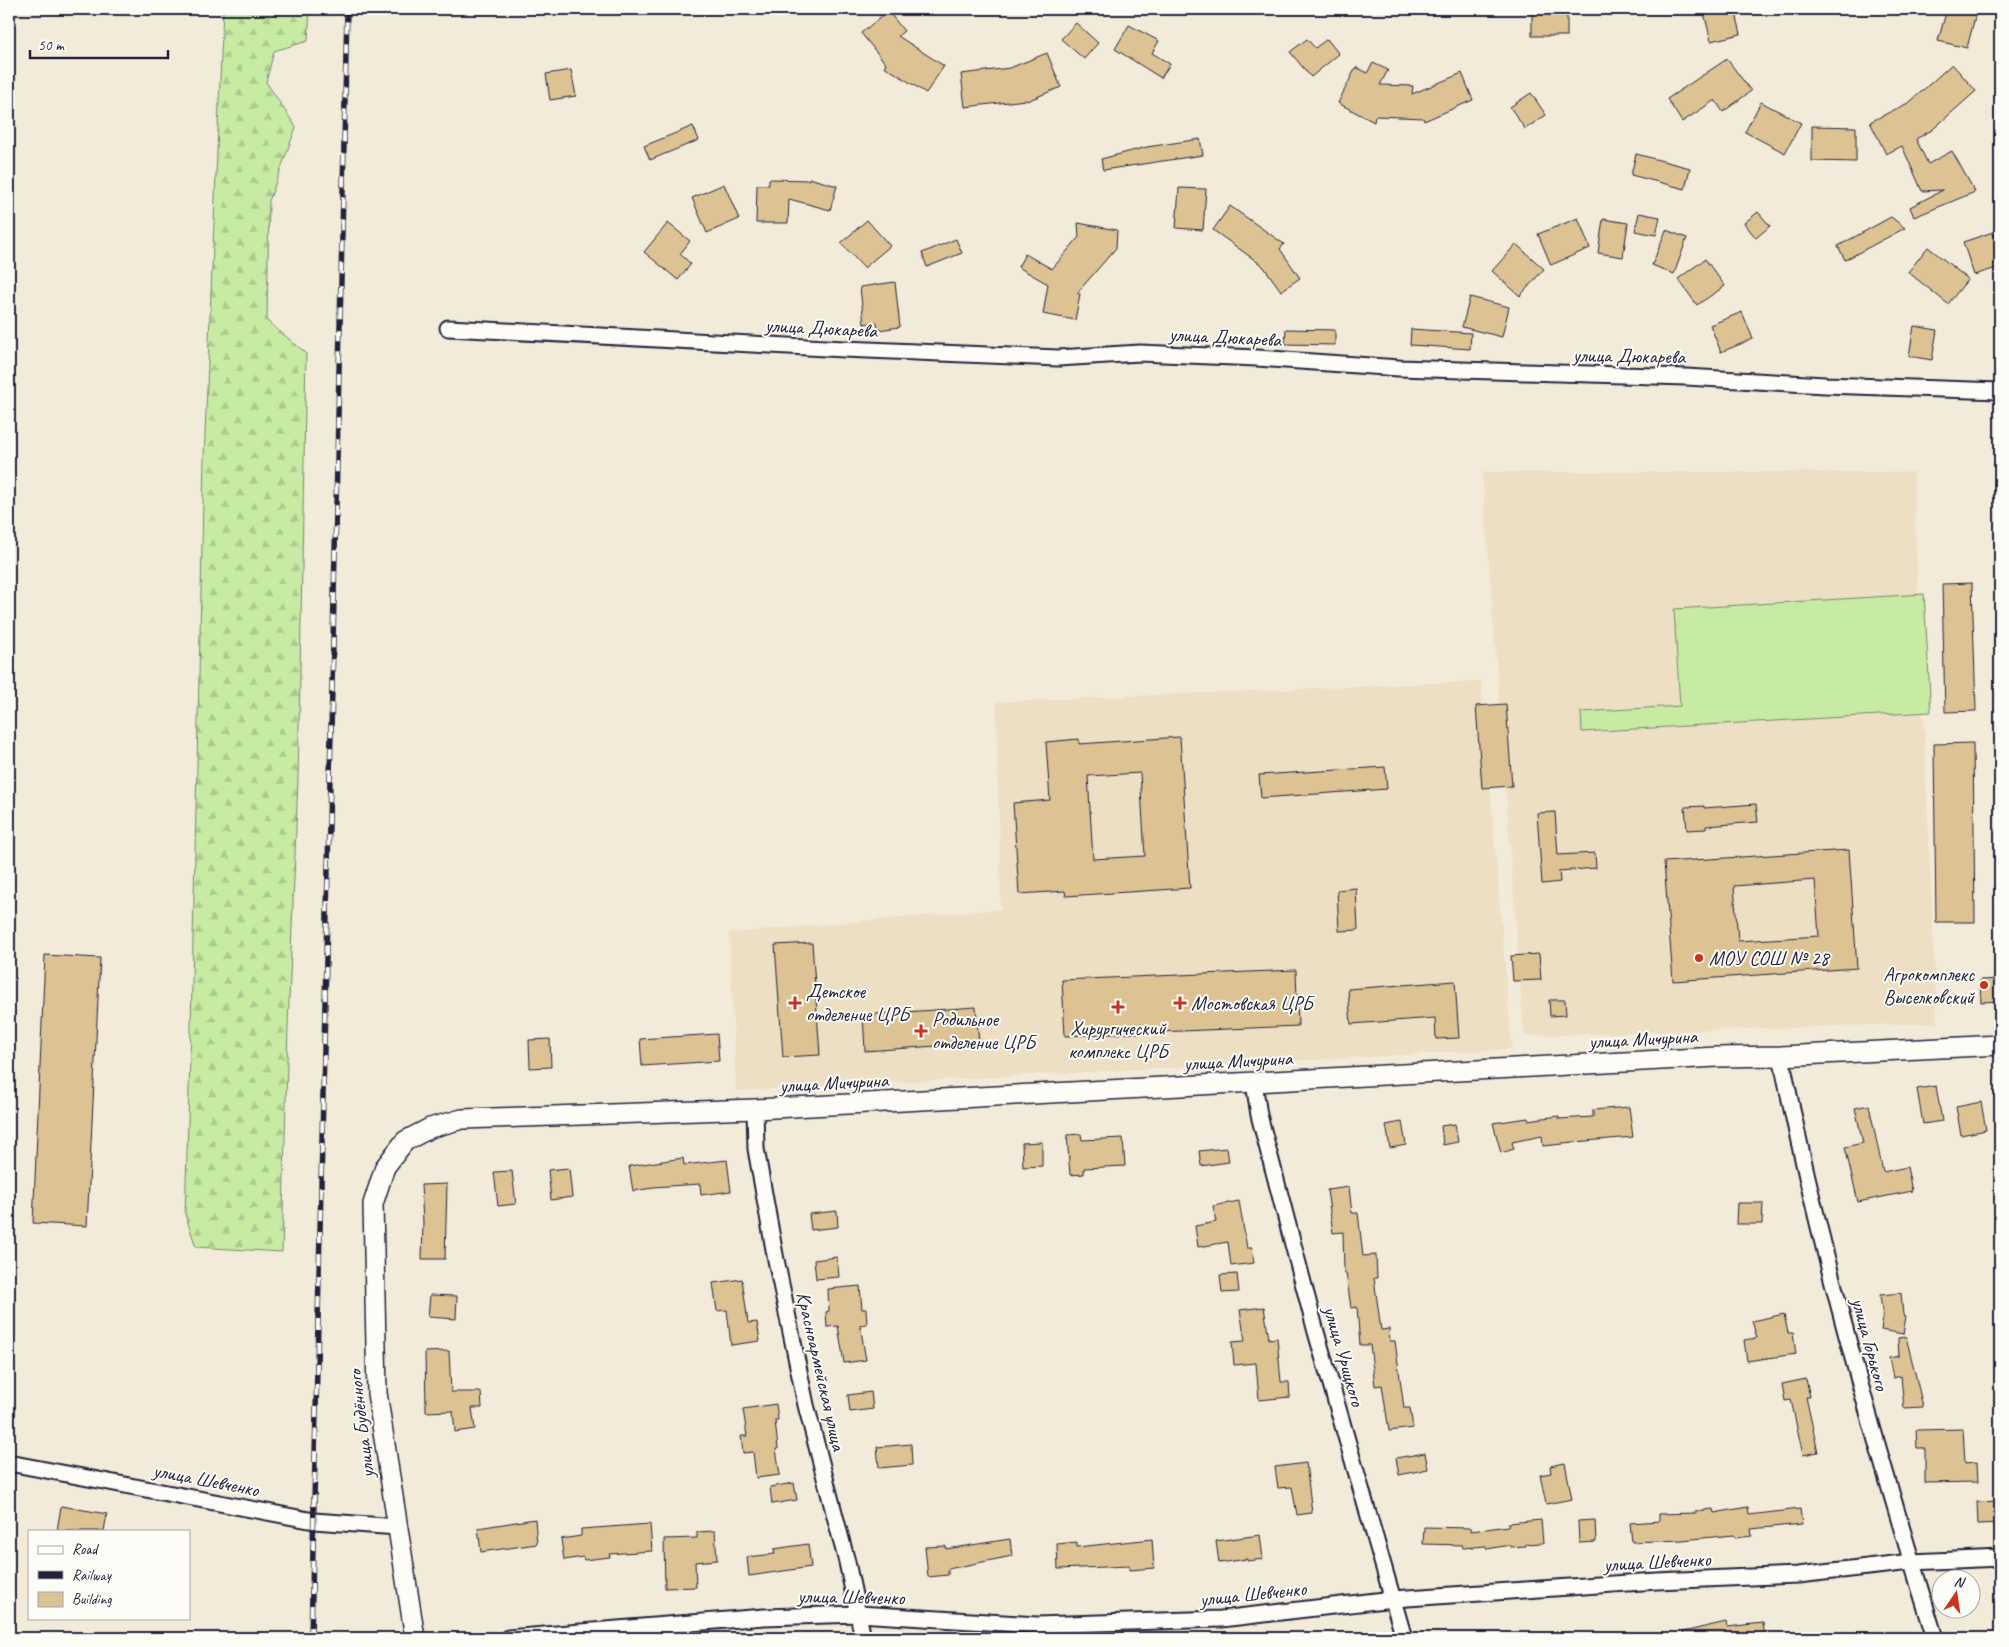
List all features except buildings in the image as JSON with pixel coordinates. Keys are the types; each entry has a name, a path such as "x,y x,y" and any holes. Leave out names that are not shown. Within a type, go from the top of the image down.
{"street":[{"name":"улица Дюкарева","path":"448,328 844,349 1058,358 1140,353 1257,358 1399,368 1686,377 1825,385 2000,391"},
{"name":"улица Мичурина","path":"373,1204 385,1166 405,1141 430,1128 462,1119 755,1109 1717,1057 1781,1056 2000,1045"},
{"name":"улица Горького","path":"1781,1056 1794,1120 1854,1365 1935,1638"},
{"name":"улица Урицкого","path":"1254,1083 1259,1115 1316,1332 1404,1638"},
{"name":"Красноармейская улица","path":"755,1109 756,1149 777,1265 806,1405 859,1614 863,1638"},
{"name":"улица Будённого","path":"373,1204 377,1393 415,1638"},
{"name":"улица Шевченко","path":"9,1463 314,1521 398,1527"},
{"name":"улица Шевченко","path":"508,1638 764,1617 859,1614 1037,1625 1221,1619 1393,1599 1657,1581 1798,1575 1911,1562 2000,1558"}],"shaded area":[{"path":"1482,472 1913,472 1937,1023 1524,1036"},
{"path":"1481,681 1512,1049 736,1091 729,933 1001,909 996,702"}],"green space":[{"path":"223,9 310,9 308,41 274,51 266,82 296,127 269,201 267,321 306,353 298,780 288,1025 282,1252 196,1247 185,1214 204,458"},
{"path":"1924,594 1931,712 1582,732 1581,712 1680,706 1674,609"}],"railway":[{"path":"311,1638 347,9"}],"place":[{"name":"МОУ СОШ № 28","path":"1699,958"},
{"name":"Агрокомплекс Выселковский","path":"1984,985"},
{"name":"Детское отделение ЦРБ","path":"795,1003"},
{"name":"Мостовская ЦРБ","path":"1180,1003"},
{"name":"Хирургический комплекс ЦРБ","path":"1118,1007"},
{"name":"Родильное отделение ЦРБ","path":"921,1031"}]}
